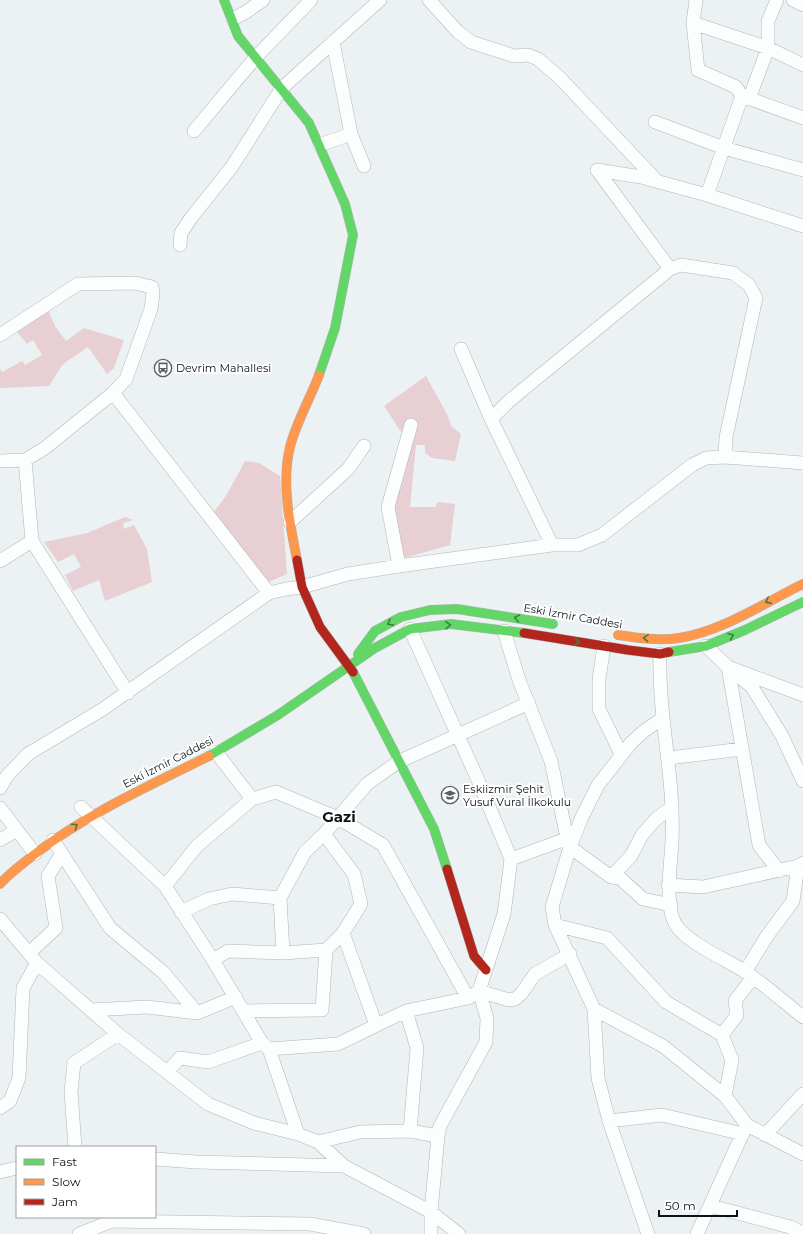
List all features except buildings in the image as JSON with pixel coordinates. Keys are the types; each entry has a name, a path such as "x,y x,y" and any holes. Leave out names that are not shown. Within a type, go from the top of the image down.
{"main road":[{"path":"224,0 238,36 282,88 309,123 345,204 353,235 335,328 313,391 290,446 286,470 290,522 302,588 320,627 349,665 434,829 474,956 486,970"},
{"name":"Eski İzmir Caddesi","path":"605,640 628,637 662,639 687,636 716,626 803,584"},
{"name":"Eski İzmir Caddesi","path":"0,884 30,847 53,840 84,809 216,752 278,715 375,648 410,629 451,624 504,631 605,640 660,654 706,646 745,630 803,602"},
{"name":"Eski İzmir Caddesi","path":"349,665 375,631 401,617 430,610 457,609 561,626"},
{"path":"176,762 216,752"}],"street":[{"path":"232,19 246,12 262,0"},
{"path":"194,131 256,57 311,0"},
{"path":"180,245 182,233 191,218 231,168 282,88 380,0"},
{"path":"429,0 458,32 471,42 514,56 528,55 538,59 560,78 657,181"},
{"path":"696,0 693,23 698,70 736,87 746,97 803,118"},
{"path":"707,195 724,148 768,48 768,21 777,0"},
{"path":"793,0 803,5"},
{"path":"693,23 768,48 803,65"},
{"path":"334,42 351,134 364,166"},
{"path":"655,122 724,148 803,170"},
{"path":"320,145 351,134"},
{"path":"670,269 597,170 618,172 657,181 707,195 803,226"},
{"path":"491,420 509,401 670,269 682,265 733,273 749,285 756,298 728,430 725,458"},
{"path":"0,335 78,284 135,283 152,287 153,294 151,309 126,379 113,393 45,448 24,460 0,461"},
{"path":"461,349 491,420 552,545"},
{"path":"113,393 269,593"},
{"path":"399,566 388,507 411,425"},
{"path":"290,522 348,469 364,446"},
{"path":"0,788 8,776 28,754 128,693 269,593 286,589 302,588 348,574 552,545 578,544 602,535 692,465 706,458 803,463"},
{"path":"24,460 32,541 128,693"},
{"path":"0,561 32,541"},
{"path":"410,629 435,690 458,735 511,859 504,914 486,970 474,994"},
{"path":"504,631 519,680 551,761 568,843 611,877 620,878 643,899 671,905"},
{"path":"605,640 599,679 599,710 621,754"},
{"path":"706,646 752,687 782,736 802,778"},
{"path":"660,654 659,678 669,758 672,807 668,885 675,924 684,936 749,975 803,1017"},
{"path":"728,667 803,694"},
{"path":"728,667 759,845 779,871"},
{"path":"789,689 803,685"},
{"path":"283,953 280,898 305,852 324,834 367,784 398,762 529,703"},
{"path":"648,1234 609,1121 598,1078 594,1009 570,954 555,925 552,907 568,843 588,802 598,785 621,754 644,731 663,718"},
{"path":"669,758 742,749"},
{"path":"216,752 252,799"},
{"path":"165,886 197,846 252,799 276,792 338,818 383,845 474,994 487,1018 486,1042 444,1118 438,1136 431,1212 431,1234"},
{"path":"611,877 631,856 642,835 656,818 672,807"},
{"path":"0,808 30,847"},
{"path":"84,809 165,886 213,960 265,1046 298,1134"},
{"path":"0,840 17,830"},
{"path":"213,960 228,951 283,953 326,950 343,933 361,904 354,874 324,834"},
{"path":"53,840 61,855 110,928 164,974 197,1013"},
{"path":"511,859 568,843"},
{"path":"0,1108 10,1101 19,1078 23,988 33,958 56,928 48,876 61,855"},
{"path":"668,885 703,887 779,871 800,865 793,901 767,936 735,1001 737,1015 722,1035"},
{"path":"182,912 209,899 232,894 280,898"},
{"path":"0,920 33,958 118,1034 208,1104 254,1123 298,1134 318,1142 344,1166 431,1212 459,1234"},
{"path":"555,925 607,938 666,1002 722,1035 732,1060 725,1096"},
{"path":"343,933 376,1025"},
{"path":"244,1011 322,1010 326,950"},
{"path":"167,1072 180,1058 208,1062 265,1046 338,1044 406,1011 474,994 509,1000 515,999 521,994 529,981 538,971 570,954"},
{"path":"91,1010 147,1007 197,1013 236,997"},
{"path":"594,1009 663,1046 725,1096 745,1130"},
{"path":"406,1011 417,1048 410,1131"},
{"path":"75,1146 71,1092 74,1063 118,1034"},
{"path":"765,1135 803,1094"},
{"path":"609,1121 662,1115 765,1135 803,1154"},
{"path":"697,1234 745,1130"},
{"path":"318,1142 360,1132 410,1131 438,1136"},
{"path":"156,1158 196,1162 344,1166"},
{"path":"0,1172 16,1168"},
{"path":"711,1206 790,1227 803,1232"},
{"path":"79,1234 113,1219 179,1229 310,1224 364,1234"}],"shaded area":[{"path":"46,305 55,326 66,341 84,328 124,340 114,368 107,374 88,347 63,364 49,386 0,388 0,369 2,372 22,361 25,365 42,355 33,340 27,344 13,327"},
{"path":"426,376 448,416 451,426 461,434 455,461 432,458 425,453 425,445 416,445 410,507 436,507 437,502 455,504 450,545 404,558 388,507 411,426 401,432 384,406"},
{"path":"245,461 259,463 280,476 287,574 262,585 210,517 226,496"},
{"path":"125,517 133,520 123,523 124,529 134,525 147,549 152,582 105,601 99,580 73,591 65,575 81,567 74,554 58,562 44,542 87,533"}],"traffic: fast":[{"path":"224,0 238,36 309,123 345,204 353,235 335,328 319,375"},
{"path":"669,652 706,646 745,630 803,602"},
{"path":"358,654 375,631 401,617 430,610 457,609 553,624"},
{"path":"209,756 278,715 375,648 410,629 451,624 524,633"},
{"path":"353,672 434,829 447,869"}],"traffic: slow":[{"path":"297,560 286,489 287,461 296,429 319,375"},
{"path":"618,635 664,639 679,638 695,634 743,616 803,584"},
{"path":"0,884 12,872 35,854 76,826 119,801 209,756"}],"traffic: jam":[{"path":"297,560 302,587 320,627 353,672"},
{"path":"524,633 628,650 660,654 669,652"},
{"path":"447,869 474,956 486,970"}],"place":[{"name":"Devrim Mahallesi","path":"163,368"},
{"name":"Eskiizmir Şehit Yusuf Vural İlkokulu","path":"450,795"}],"district":[{"name":"Gazi","path":"339,816"}]}
